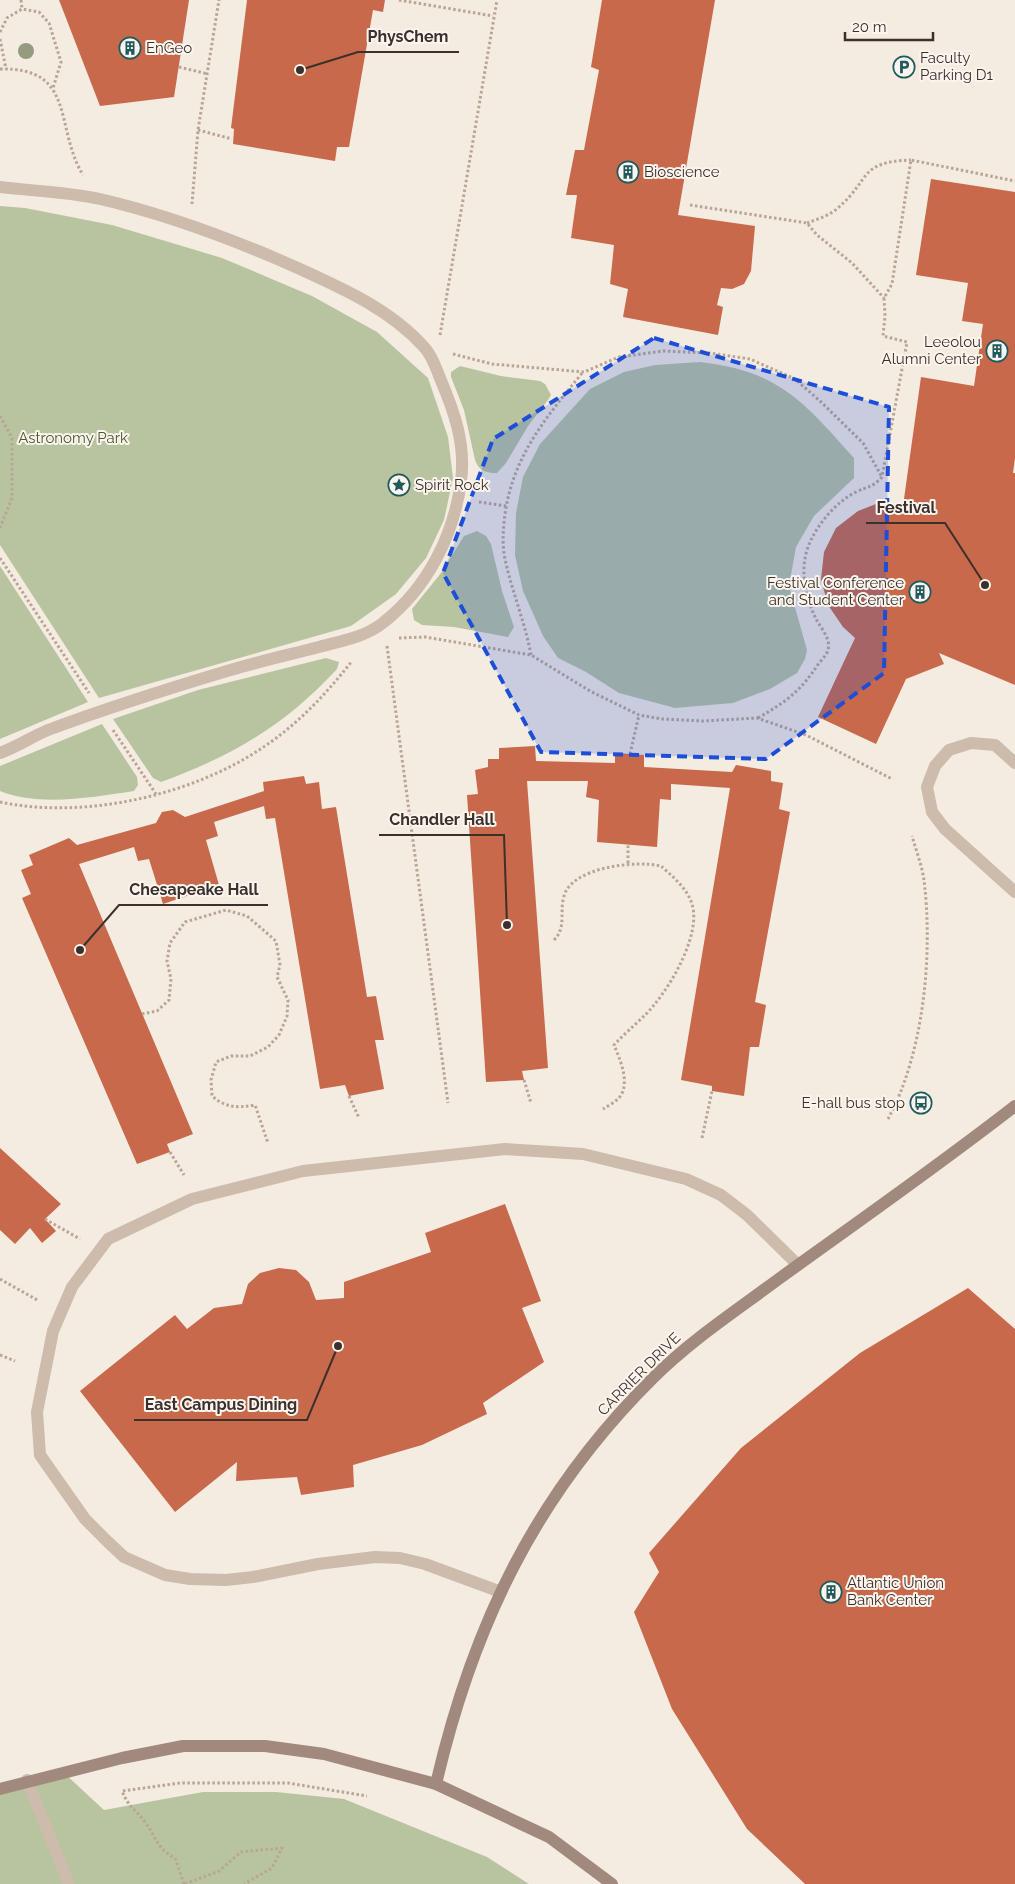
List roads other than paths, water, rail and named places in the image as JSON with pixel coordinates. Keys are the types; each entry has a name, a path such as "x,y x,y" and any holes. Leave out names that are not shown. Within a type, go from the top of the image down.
{"street":[{"name":"CARRIER DRIVE","path":"436,1784 455,1708 501,1592 519,1555 548,1506 583,1456 626,1406 684,1350 1015,1106"},
{"path":"0,1789 27,1780 183,1746 265,1746 324,1754 436,1784 549,1837 612,1884"}],"lane":[{"path":"0,187 98,199 190,225 258,250 341,288 394,319 426,349 454,409 459,431 462,474 459,499 450,532 438,558 406,600 384,623 358,636 230,670 101,711 44,732 0,753"},
{"path":"1015,763 995,745 971,743 949,750 935,766 927,787 932,812 944,829 1015,892"},
{"path":"501,1592 425,1564 400,1558 375,1557 318,1564 253,1577 226,1580 190,1579 164,1574 124,1557 85,1519 40,1455 37,1412 53,1331 72,1287 108,1239 192,1199 303,1171 506,1149 583,1154 686,1179 721,1195 747,1215 798,1266"},
{"path":"27,1780 69,1884"}],"place":[{"name":"EnGeo","path":"130,48"},
{"name":"Faculty Parking D1","path":"904,67"},
{"name":"PhysChem","path":"300,70"},
{"name":"Bioscience","path":"628,172"},
{"name":"Leeolou Alumni Center","path":"997,351"},
{"name":"Spirit Rock","path":"399,485"},
{"name":"Festival","path":"985,585"},
{"name":"Festival Conference and Student Center","path":"920,592"},
{"name":"Chandler Hall","path":"507,925"},
{"name":"Chesapeake Hall","path":"80,950"},
{"name":"E-hall bus stop","path":"921,1103"},
{"name":"East Campus Dining","path":"338,1346"},
{"name":"Atlantic Union Bank Center","path":"831,1592"}],"park label":[{"name":"Astronomy Park","path":"73,438"}]}
